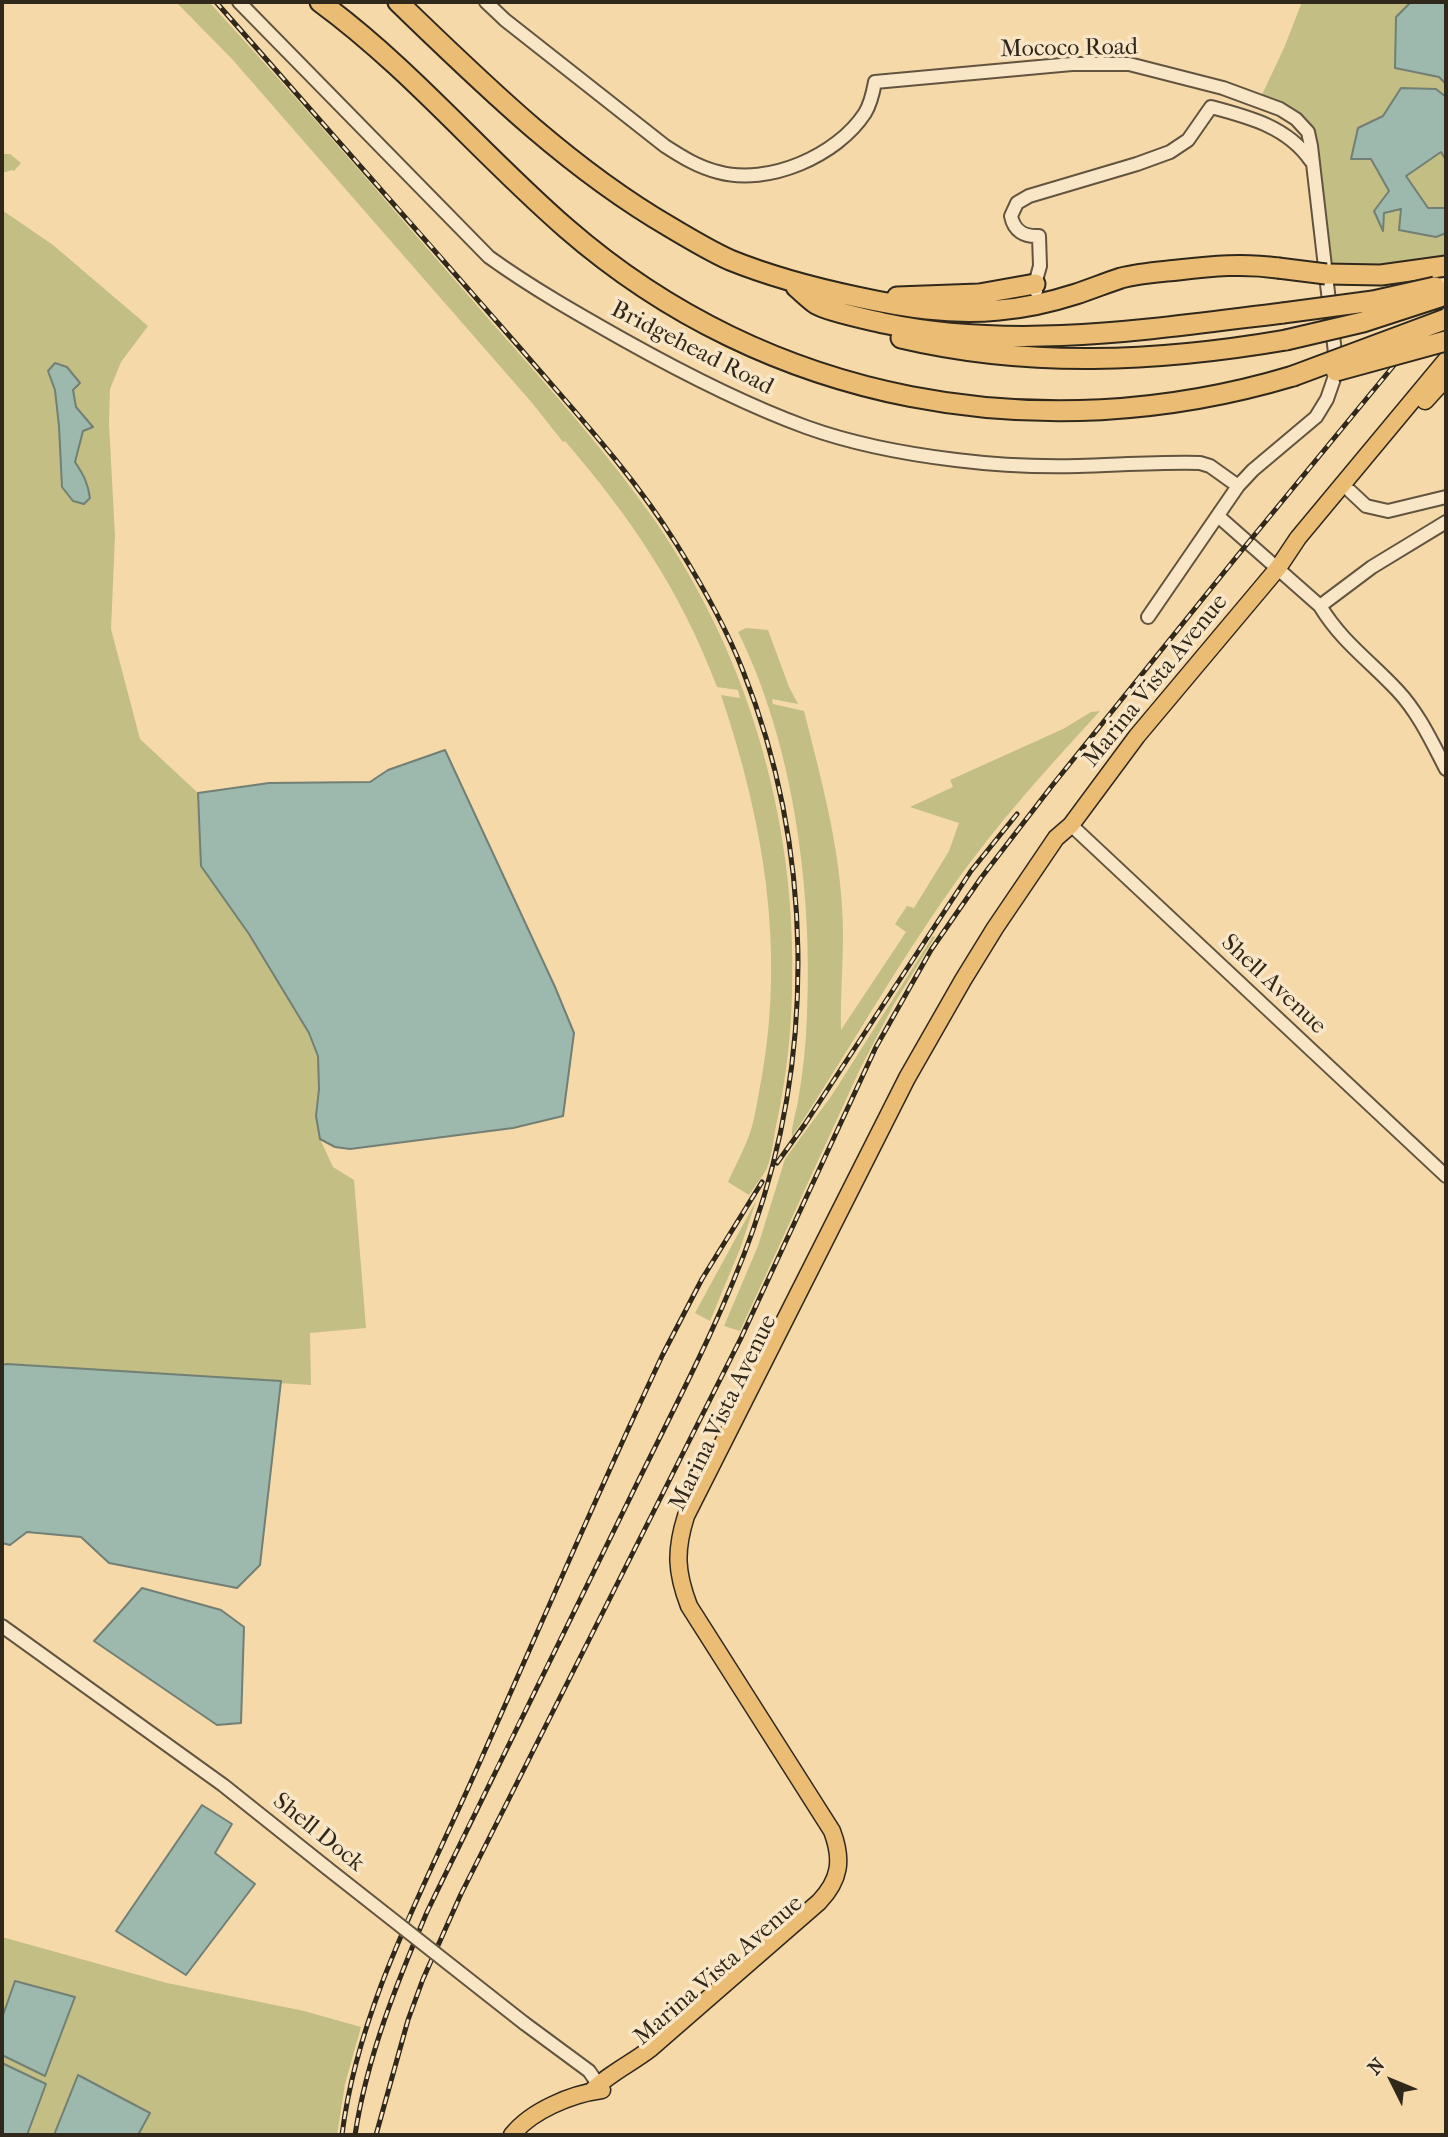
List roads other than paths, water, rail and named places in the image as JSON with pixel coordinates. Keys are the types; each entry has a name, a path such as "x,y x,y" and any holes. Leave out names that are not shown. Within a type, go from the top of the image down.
{"highway":[{"path":"320,2 379,50 545,209 597,254 630,278 680,310 733,338 788,362 844,381 911,398 980,408 1039,412 1108,410 1178,403 1293,376 1326,373 1446,341"},
{"path":"398,2 545,139 593,176 659,221 729,260 790,281 919,308 970,312 1038,304 1142,274 1236,264 1356,276 1446,266"},
{"path":"790,281 818,305 840,312 927,331 1017,338 1097,334 1283,313 1373,301 1446,284"},
{"path":"867,299 979,295 1035,284"},
{"path":"840,312 863,327 892,336 960,350 1070,360 1138,358 1286,340 1370,320 1446,295"},
{"path":"1293,376 1446,319"}],"main road":[{"name":"Marina Vista Avenue","path":"512,2135 529,2118 594,2088 650,2049 804,1915 827,1893 835,1878 839,1855 832,1831 689,1606 678,1572 677,1554 687,1516 914,1066 995,928 1056,838 1071,825 1137,736 1278,568 1298,538 1446,360"},
{"name":"Marina Vista Avenue","path":"1278,568 1303,546 1392,436 1446,378"}],"street":[{"name":"Bridgehead Road","path":"239,2 489,257 584,318 713,387 808,428 909,452 957,460 1029,466 1200,463 1210,466 1238,486"},
{"name":"Mococo Road","path":"486,2 505,20 665,146 691,163 736,176 774,173 817,156 859,121 871,100 875,82 1072,64 1129,64 1223,88 1280,109 1296,119 1308,132 1336,370 1327,399 1316,417 1238,486 1148,617"},
{"path":"1038,304 1035,284 1040,266 1039,236 1027,235 1016,229 1011,216 1017,203 1029,196 1170,152 1188,140 1211,107 1256,120 1280,132 1304,150 1312,161"},
{"path":"1350,491 1367,506 1388,511 1446,497"},
{"path":"1218,516 1320,606 1343,639 1408,702 1446,769"},
{"path":"1320,606 1372,567 1446,522"},
{"name":"Shell Avenue","path":"1071,825 1446,1176"},
{"name":"Shell Dock","path":"2,1626 223,1785 524,2023 589,2071 594,2088"}],"railway":[{"path":"216,2 582,419 660,518 713,606 743,671 766,738 783,807 794,878 798,949 796,1021 788,1092 774,1162 753,1230 740,1266 693,1371 427,1912 375,2049 355,2135"},
{"path":"376,2135 408,2020 461,1894 741,1338 876,1047 931,950 981,878 1051,787 1446,302"},
{"path":"777,1163 971,871 1017,814"},
{"path":"342,2135 361,2044 411,1912 663,1354 702,1279 762,1182"}]}
